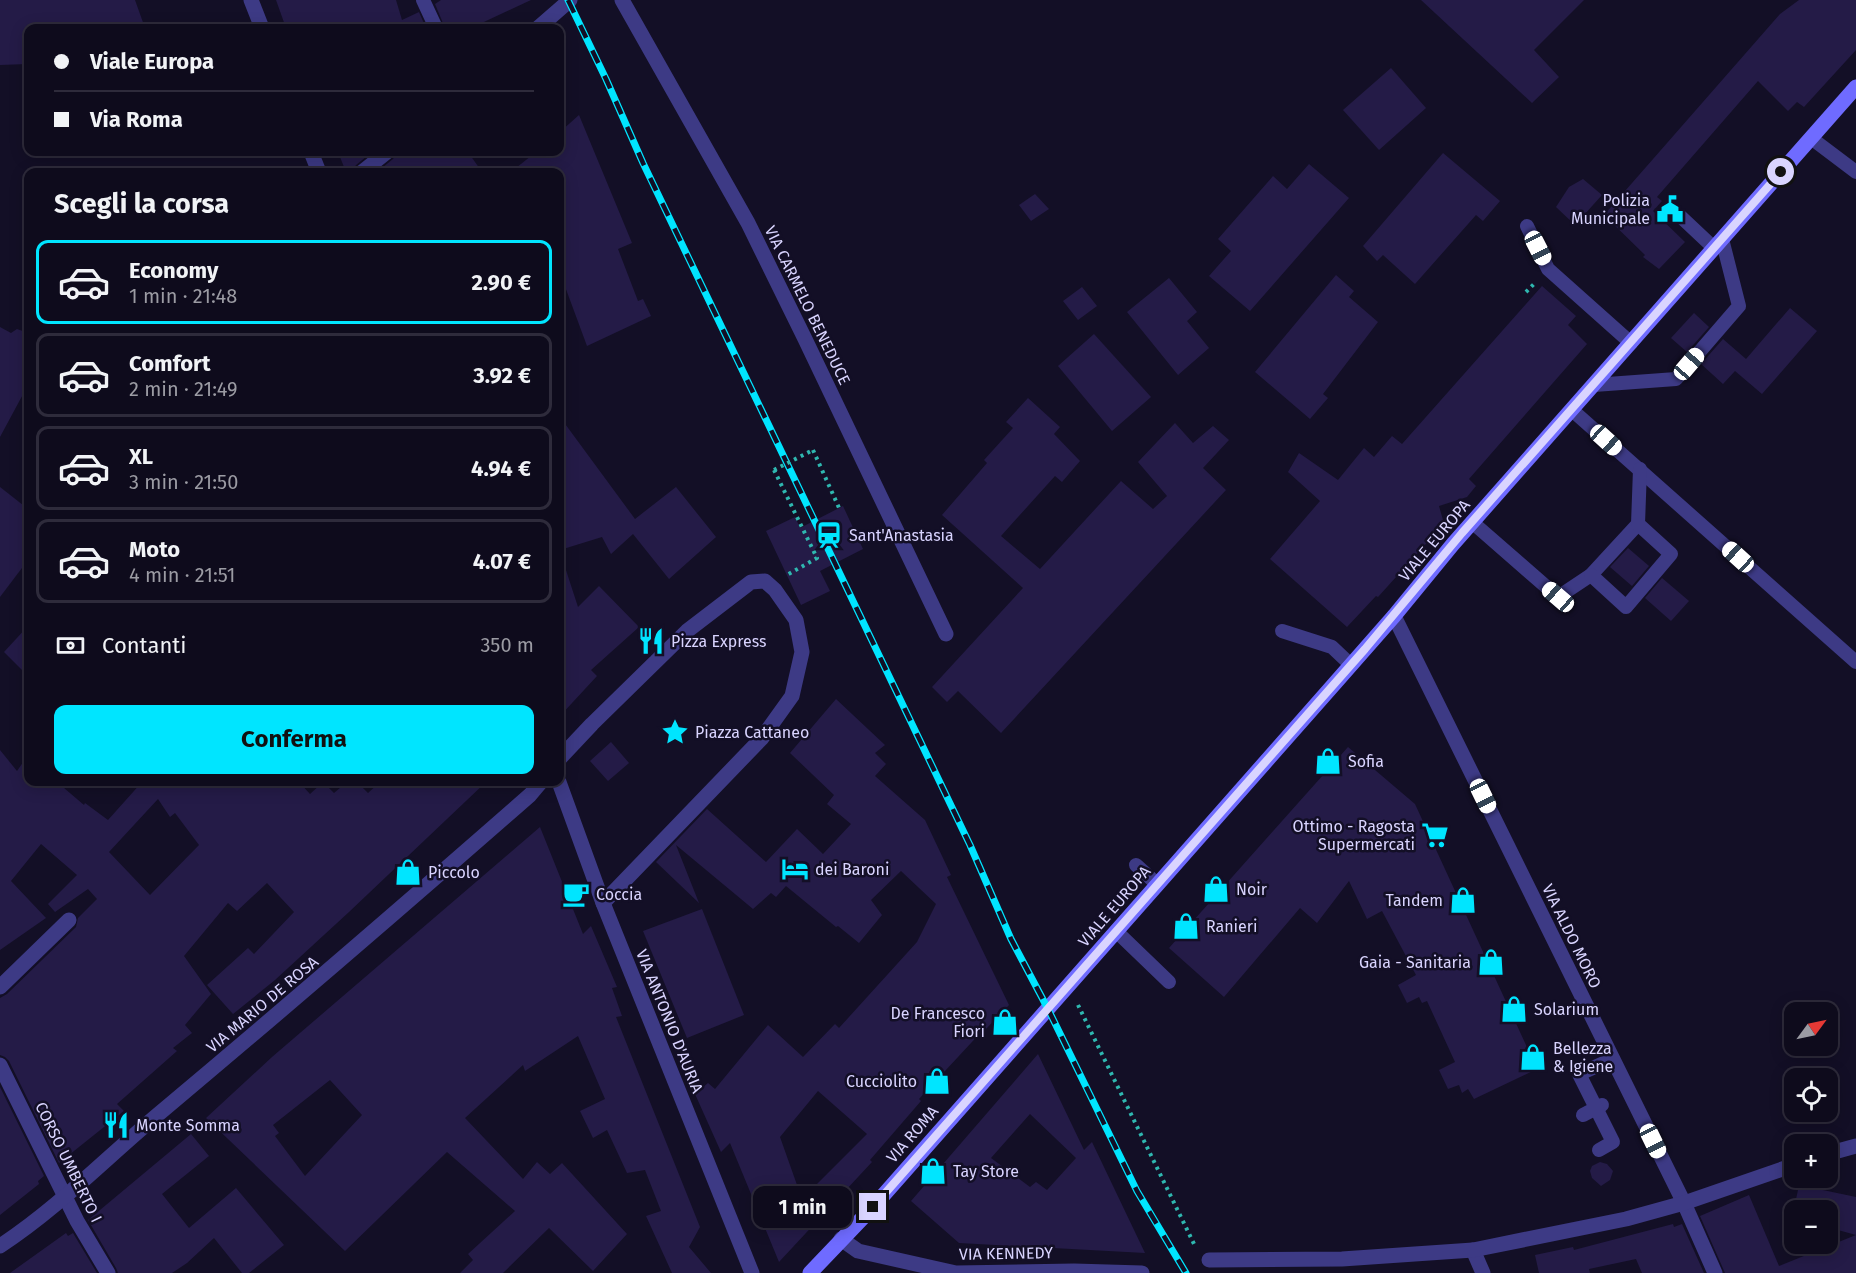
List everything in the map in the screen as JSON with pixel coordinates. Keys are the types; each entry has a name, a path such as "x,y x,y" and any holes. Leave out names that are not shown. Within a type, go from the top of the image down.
{"street":[{"path":"251,0 260,24"},
{"path":"543,24 570,0"},
{"name":"VIA CARMELO BENEDUCE","path":"622,0 747,223 946,634"},
{"name":"VIALE EUROPA","path":"1039,1017 1351,665 1472,522 1856,87"},
{"path":"367,168 382,156"},
{"path":"564,754 687,631 751,582 765,581 775,590 796,620 802,652 792,696 778,718 762,738 603,903"},
{"name":"VIA ALDO MORO","path":"1394,616 1684,1203 1715,1273"},
{"name":"VIA MARIO DE ROSA","path":"0,1246 66,1196 127,1141 321,978 531,795 538,786"},
{"name":"VIA ANTONIO D'AURIA","path":"560,786 603,903 752,1273"},
{"path":"0,987 69,920"},
{"name":"VIA ROMA","path":"810,1273 880,1198 1039,1017"},
{"name":"CORSO UMBERTO I","path":"0,1065 77,1221 108,1273"},
{"path":"1838,1151 1856,1146"},
{"path":"1209,1260 1342,1259 1473,1250 1626,1219 1684,1203 1784,1169"},
{"name":"VIA KENNEDY","path":"841,1239 858,1251 956,1273 1142,1273"},
{"path":"1473,1250 1483,1273"},
{"path":"1342,1259 1350,1273"}],"lane":[{"path":"423,0 434,24"},
{"path":"1811,138 1856,172"},
{"path":"1594,385 1676,379 1739,306 1718,243 1680,216"},
{"path":"1527,226 1548,269 1631,343"},
{"path":"1572,410 1856,662"},
{"path":"1472,522 1558,597 1591,575 1638,524 1640,469"},
{"path":"1591,575 1626,607 1671,554 1638,524"},
{"path":"1282,631 1332,647 1351,665"},
{"path":"1136,865 1157,884"},
{"path":"1116,931 1169,982"},
{"path":"1599,1150 1613,1142 1600,1106 1579,1074 1613,1059"},
{"path":"1583,1115 1600,1106"}],"path":[{"path":"787,575 817,558 774,470 813,450 840,510"},
{"path":"1080,1003 1077,1006 1200,1256 1209,1260"}],"building":[{"path":"0,0 135,0 144,24 24,24 24,64 0,65"},
{"path":"276,0 396,0 402,20 419,12 424,24 285,24"},
{"path":"441,0 531,0 480,24 443,24 435,4"},
{"path":"1421,0 1584,0 1534,50 1559,77 1532,103"},
{"path":"1799,0 1856,0 1856,50 1804,107 1797,102 1788,111 1758,81 1657,197 1662,201 1653,211 1685,242 1659,269 1643,257 1645,255 1604,215 1780,14"},
{"path":"1391,68 1426,108 1379,150 1343,110"},
{"path":"579,115 632,243 618,249 638,301 643,299 651,316 587,346 564,284 564,168 516,168 531,156 564,156 564,128"},
{"path":"1443,153 1500,201 1483,221 1476,215 1415,284 1383,255 1377,261 1363,246"},
{"path":"340,156 367,156 354,168 344,168"},
{"path":"395,156 471,156 479,168 382,168"},
{"path":"1309,164 1349,198 1250,311 1209,276 1231,251 1218,239 1273,176 1287,189"},
{"path":"1583,179 1602,195 1575,225 1556,207 1569,187"},
{"path":"1035,194 1049,209 1031,221 1019,205"},
{"path":"1336,275 1354,291 1349,297 1378,322 1323,394 1328,398 1310,419 1255,372"},
{"path":"1169,278 1197,312 1187,321 1209,348 1178,375 1127,312"},
{"path":"1542,286 1576,316 1568,325 1587,344 1469,479 1476,486 1467,497 1439,506 1443,520 1442,526 1378,597 1376,596 1347,627 1270,559 1320,501 1288,472 1299,453 1338,480 1364,448 1374,457 1392,436 1402,444"},
{"path":"1082,287 1097,306 1078,320 1063,301"},
{"path":"1790,308 1817,331 1762,394 1735,371 1723,384 1701,364 1723,339 1746,359"},
{"path":"1694,313 1709,327 1687,352 1671,338"},
{"path":"0,327 11,333 17,329 24,332 24,392 0,437"},
{"path":"1094,334 1151,397 1112,431 1058,366"},
{"path":"1028,398 1060,427 1054,434 1080,461 1062,482 1055,476 1001,536 1040,569 1121,481 1153,509 1167,496 1138,462 1175,423 1193,443 1213,426 1229,440 1203,468 1226,490 1001,733 958,691 947,702 932,687 1023,588 942,515 987,463 984,460 1013,428 1006,422"},
{"path":"564,422 635,519 676,487 716,537 669,579 633,534 611,554 602,537 564,549"},
{"path":"0,487 24,506 24,565 0,597"},
{"path":"843,506 863,549 820,571 830,591 801,605 766,531 795,517 800,528"},
{"path":"1628,548 1649,566 1632,586 1610,567"},
{"path":"564,564 578,607 599,586 639,627 591,670 597,676 564,712"},
{"path":"1662,578 1689,601 1671,621 1645,598"},
{"path":"24,630 24,672 4,652"},
{"path":"836,699 885,745 875,753 886,764 875,776 925,820 951,875 947,877 1009,1005 919,1099 921,1101 870,1160 872,1162 779,1262 730,1143 721,1152 695,1094 708,1083 715,1089 768,1025 803,1057 835,1024 839,1028 917,942 936,904 901,871 871,900 882,915 859,943 786,886 776,897 771,893 753,909 676,845 699,903 656,862 707,809 766,862 797,829 823,854 851,824 827,804 834,795 790,753","holes":["818,1091 867,1134 802,1199 780,1137"]},
{"path":"611,742 629,763 608,781 590,761"},
{"path":"1348,747 1415,804 1537,1069 1474,1099 1468,1089 1462,1093 1459,1085 1448,1089 1439,1070 1455,1062 1427,1001 1422,1003 1419,997 1407,1003 1398,985 1416,975 1382,911 1367,919 1349,881 1317,923 1300,908 1224,997 1169,948"},
{"path":"0,750 17,771 24,761 24,786 62,786 84,805 85,803 108,820 138,786 303,786 310,794 319,786 327,786 334,793 342,786 361,786 368,793 376,786 482,786 275,980 233,1014 207,985 248,948 254,954 294,912 267,883 237,911 228,903 184,956 211,994 185,1025 192,1033 173,1048 177,1051 117,1104 124,1111 59,1163 9,1061 0,1055 0,998 7,994 76,927 78,918 97,899 88,889 55,912 48,904 77,875 41,844 11,881 46,918 0,950","holes":["158,799 170,817 175,813 199,845 150,895 109,852"]},
{"path":"540,827 583,934 591,926 617,987 612,988 622,1016 616,1017 700,1227 689,1247 711,1273 672,1273 646,1216 661,1211 645,1170 627,1173 607,1130 593,1138 580,1111 605,1099 578,1036 525,1071 523,1065 465,1118 523,1179 537,1162 550,1174 562,1163 627,1234 593,1271 549,1228 503,1273 460,1273 473,1260 468,1254 515,1211 447,1152 345,1251 206,1118 272,1057","holes":["330,1080 362,1115 305,1176 275,1136 279,1133 273,1125"]},
{"path":"702,909 744,1015 687,1038 643,931"},
{"path":"1038,1054 1084,1150 1092,1142 1145,1253 959,1243 911,1201","holes":["1030,1114 1076,1158 1047,1190 1036,1182 1030,1187 991,1158"]},
{"path":"0,1087 44,1176 38,1181 39,1184 0,1215"},
{"path":"191,1134 209,1156 162,1194 189,1228 236,1188 284,1245 249,1273 242,1273 214,1238 187,1263 172,1273 118,1273 88,1220"},
{"path":"1600,1162 1607,1164 1613,1171 1610,1180 1601,1186 1592,1178 1590,1171 1592,1166"},
{"path":"1798,1188 1813,1188 1856,1197 1856,1235 1838,1230 1838,1200 1796,1200"},
{"path":"1749,1195 1779,1266 1809,1254 1838,1254 1838,1242 1856,1235 1856,1273 1725,1273 1700,1216"},
{"path":"1673,1224 1674,1227 1682,1224 1704,1273 1642,1273 1636,1259 1589,1269 1590,1273 1539,1273 1535,1255 1573,1247 1574,1250"},
{"path":"66,1233 68,1236 73,1233 97,1273 10,1273"}],"railway":[{"path":"568,0 643,163 970,845 1011,939 1137,1191 1186,1273"}],"place":[{"name":"Polizia Municipale","path":"1670,209"},
{"name":"Sant'Anastasia","path":"829,535"},
{"name":"Pizza Express","path":"651,641"},
{"name":"Piazza Cattaneo","path":"675,732"},
{"name":"Sofia","path":"1328,761"},
{"name":"Ottimo - Ragosta Supermercati","path":"1435,835"},
{"name":"dei Baroni","path":"795,869"},
{"name":"Piccolo","path":"408,872"},
{"name":"Noir","path":"1216,889"},
{"name":"Coccia","path":"576,894"},
{"name":"Tandem","path":"1463,900"},
{"name":"Ranieri","path":"1186,926"},
{"name":"Gaia - Sanitaria","path":"1491,962"},
{"name":"Solarium","path":"1514,1009"},
{"name":"De Francesco Fiori","path":"1005,1022"},
{"name":"Bellezza & Igiene","path":"1533,1057"},
{"name":"Cucciolito","path":"937,1081"},
{"name":"Monte Somma","path":"116,1125"},
{"name":"Tay Store","path":"933,1171"}],"route":[{"path":"873,1207 1394,616 1462,533 1781,172"}]}
